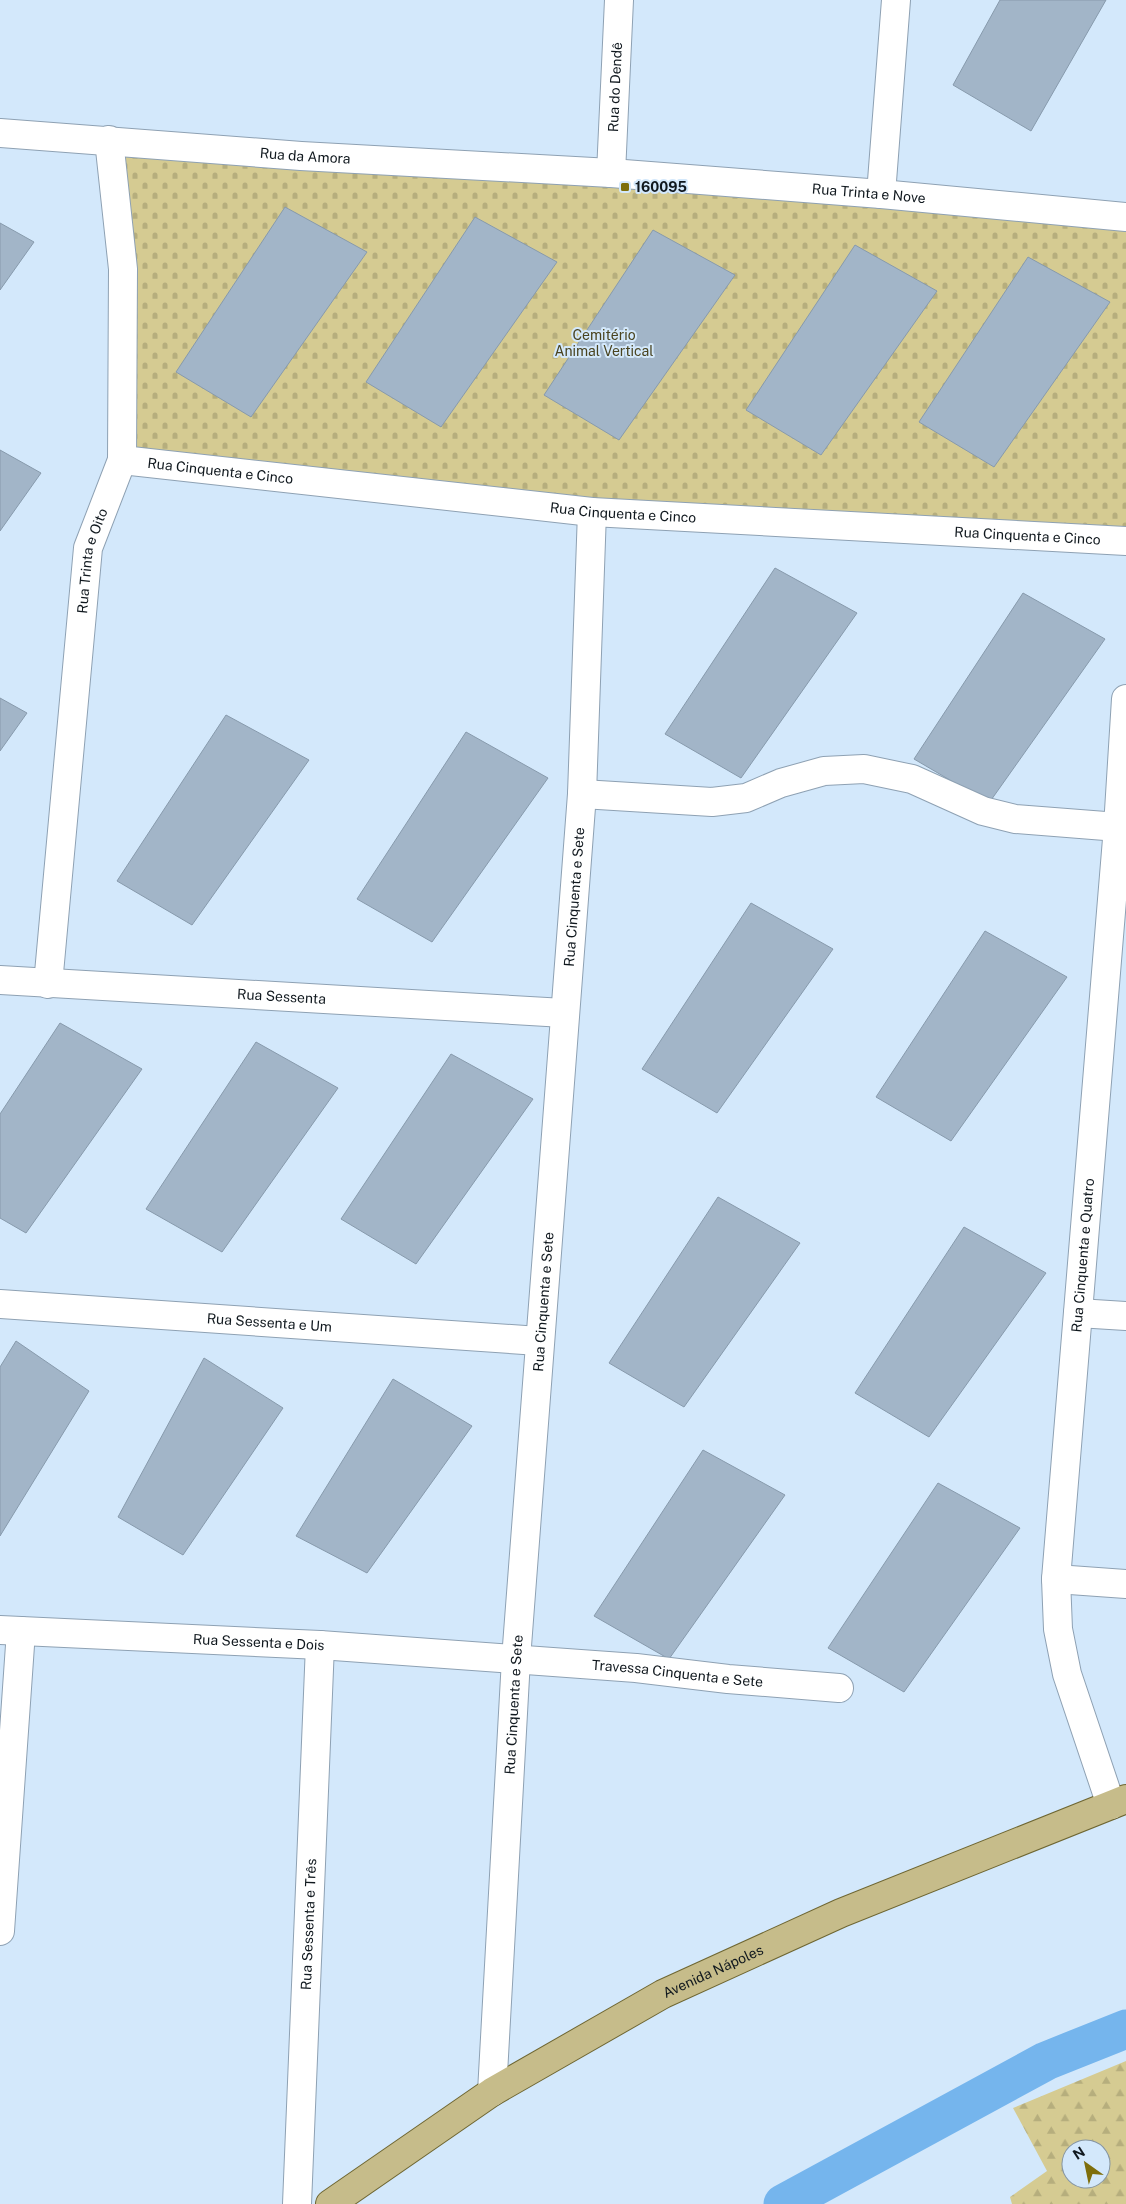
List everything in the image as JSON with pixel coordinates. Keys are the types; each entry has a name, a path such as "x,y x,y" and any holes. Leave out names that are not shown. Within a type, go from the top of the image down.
{"main road":[{"name":"Avenida Nápoles","path":"336,2202 492,2092 663,1994 841,1913 1118,1802"}],"street":[{"name":"Rua do Dendê","path":"611,174 619,0"},
{"path":"881,194 896,0"},
{"name":"Rua da Amora","path":"0,133 301,156 611,174"},
{"name":"Rua Trinta e Oito","path":"48,984 88,548 122,460 123,269 109,140"},
{"name":"Rua Trinta e Nove","path":"611,174 881,194 1126,217"},
{"name":"Rua Cinquenta e Cinco","path":"122,460 592,512 1126,541"},
{"name":"Rua Cinquenta e Sete","path":"492,2092 516,1659 582,794 592,512"},
{"name":"Rua Cinquenta e Quatro","path":"1118,1802 1067,1674 1058,1629 1056,1579 1118,827 1126,699"},
{"path":"582,794 712,802 746,798 781,783 824,771 864,769 912,779 983,811 1014,819 1118,827"},
{"name":"Rua Sessenta","path":"0,980 564,1013"},
{"name":"Rua Sessenta e Um","path":"0,1304 539,1341"},
{"path":"1078,1313 1126,1316"},
{"path":"1056,1579 1126,1584"},
{"path":"0,1931 10,1630"},
{"name":"Rua Sessenta e Dois","path":"10,1630 320,1645 516,1659"},
{"name":"Rua Sessenta e Três","path":"297,2204 320,1645"},
{"name":"Travessa Cinquenta e Sete","path":"516,1659 839,1688"}],"green space":[{"name":"Cemitério Animal Vertical","path":"109,140 1126,217 1126,541 122,460"},
{"path":"1126,2061 1126,2204 1012,2204 1010,2197 1047,2171 1013,2108"}],"building":[{"path":"1000,0 1106,0 1031,131 953,85"},
{"path":"285,207 367,252 251,417 176,372"},
{"path":"475,217 557,262 441,427 366,382"},
{"path":"0,223 34,242 0,290"},
{"path":"653,230 735,275 619,440 544,395"},
{"path":"855,245 937,291 821,455 746,410"},
{"path":"1028,257 1110,302 994,467 919,422"},
{"path":"0,450 41,473 0,531"},
{"path":"775,568 857,613 741,778 665,734"},
{"path":"1023,593 1105,639 989,803 914,759"},
{"path":"0,698 27,713 0,751"},
{"path":"226,715 309,760 192,925 117,881"},
{"path":"466,732 548,778 432,942 357,899"},
{"path":"751,903 833,949 717,1113 642,1069"},
{"path":"985,931 1067,977 951,1141 876,1097"},
{"path":"60,1023 142,1069 26,1233 0,1218 0,1114"},
{"path":"256,1042 338,1088 222,1252 146,1209"},
{"path":"451,1054 533,1099 416,1264 341,1219"},
{"path":"718,1197 800,1243 684,1407 609,1363"},
{"path":"964,1227 1046,1273 929,1437 855,1393"},
{"path":"16,1341 89,1391 0,1536 0,1367"},
{"path":"204,1358 283,1408 183,1555 118,1517"},
{"path":"393,1379 472,1426 367,1573 296,1536"},
{"path":"703,1450 785,1495 669,1659 594,1616"},
{"path":"938,1483 1020,1528 904,1692 828,1648"}],"waterway":[{"path":"783,2204 1046,2061 1126,2029"}],"place":[{"name":"160095","path":"625,187"}]}
